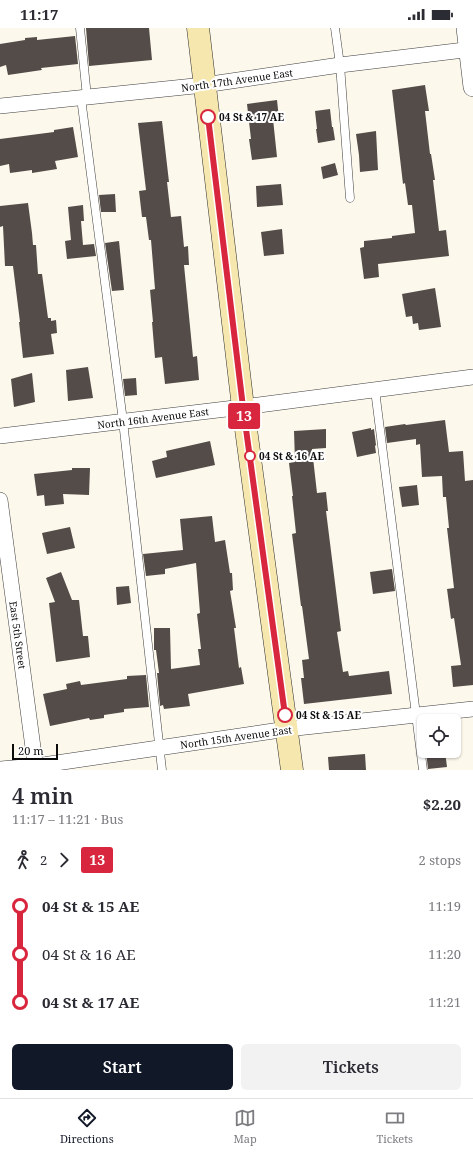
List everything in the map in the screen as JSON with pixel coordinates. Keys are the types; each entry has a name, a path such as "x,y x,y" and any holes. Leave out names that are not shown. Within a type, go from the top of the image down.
{"main road":[{"path":"198,28 243,407 292,770"}],"street":[{"path":"466,28 471,50 473,87"},
{"name":"North 17th Avenue East","path":"0,106 204,85 471,50"},
{"name":"North 16th Avenue East","path":"0,436 243,407 473,377"},
{"name":"East 5th Street","path":"0,500 36,768"},
{"name":"North 15th Avenue East","path":"0,770 36,768 286,729 473,709"}],"lane":[{"path":"80,28 84,98 123,421 162,770"},
{"path":"335,28 340,66 350,198"},
{"path":"375,390 423,770"}],"building":[{"path":"86,28 149,28 152,60 89,66"},
{"path":"75,36 78,64 41,68 42,70 8,75 6,65 0,67 0,44 25,40 25,38 37,37 37,40"},
{"path":"425,85 429,111 425,111 430,154 435,180 433,180 439,231 446,230 449,256 378,264 379,277 364,279 360,248 364,247 364,241 392,238 392,236 415,233 412,205 408,205 405,183 403,184 392,90"},
{"path":"277,100 279,119 273,119 277,157 252,160 247,104"},
{"path":"330,109 335,140 318,143 315,111"},
{"path":"162,121 169,182 167,182 171,217 181,216 184,247 188,246 189,265 184,265 193,357 197,356 199,380 165,384 162,357 155,358 150,290 155,289 151,240 149,240 146,217 142,217 139,191 146,190 138,123"},
{"path":"73,127 78,157 55,161 57,169 32,173 32,170 10,173 9,164 0,166 0,139 54,132 54,130"},
{"path":"376,131 378,170 360,172 356,134"},
{"path":"335,163 338,175 323,179 321,167"},
{"path":"281,184 283,205 257,207 256,186"},
{"path":"115,194 116,212 101,212 99,195"},
{"path":"28,203 33,245 36,245 38,274 42,274 48,318 51,318 51,321 56,320 57,333 51,334 54,354 23,358 13,266 5,266 3,226 0,227 0,206"},
{"path":"83,205 84,221 81,221 83,245 94,244 96,256 67,259 65,241 71,240 68,207"},
{"path":"282,229 284,254 264,256 261,232"},
{"path":"119,241 124,290 112,291 105,243"},
{"path":"435,288 441,327 419,330 418,323 413,324 412,316 406,317 402,294"},
{"path":"88,367 93,398 68,401 66,370"},
{"path":"32,373 35,402 14,407 11,379"},
{"path":"136,378 137,395 125,396 123,379"},
{"path":"445,420 449,452 463,451 465,481 473,480 473,685 453,687 451,666 461,665 454,618 451,619 447,589 454,588 447,528 449,528 446,497 443,497 442,476 422,477 420,444 416,445 416,439 387,443 385,427"},
{"path":"371,428 371,430 374,429 376,453 357,457 352,432"},
{"path":"326,429 326,448 312,449 317,493 326,492 328,511 326,511 341,631 337,632 343,672 348,671 349,676 389,671 392,694 304,704 301,678 304,678 302,660 309,659 292,534 296,533 289,463 295,462 294,431"},
{"path":"210,441 215,465 156,478 152,461 167,457 166,451"},
{"path":"72,468 90,468 89,495 63,494 64,504 45,506 44,495 37,496 34,474 72,470"},
{"path":"417,485 419,505 402,507 399,487"},
{"path":"212,516 215,542 225,540 230,573 232,573 233,590 230,591 236,628 234,628 239,668 241,667 244,684 188,694 190,706 164,709 163,705 160,706 157,673 159,673 156,650 154,650 154,628 170,628 171,669 200,665 198,649 201,649 197,614 200,613 196,563 165,569 165,574 146,576 143,554 183,550 180,519"},
{"path":"70,527 75,548 47,554 42,533"},
{"path":"392,569 395,591 373,594 370,572"},
{"path":"61,572 72,600 79,600 83,636 88,636 90,657 56,662 49,603 55,602 46,578"},
{"path":"129,586 131,603 117,605 116,587"},
{"path":"146,675 149,707 124,709 124,712 104,715 104,718 90,720 89,718 50,726 43,694 67,689 66,684 80,681 81,685 127,679 127,676"},
{"path":"365,754 366,770 329,770 328,757"},
{"path":"427,758 446,758 447,767 428,769"}],"bus line":[{"name":"13","path":"208,117 243,407 285,715"}],"place":[{"name":"04 St & 17 AE","path":"208,117"},
{"name":"04 St & 16 AE","path":"250,456"},
{"name":"04 St & 15 AE","path":"285,715"}]}
